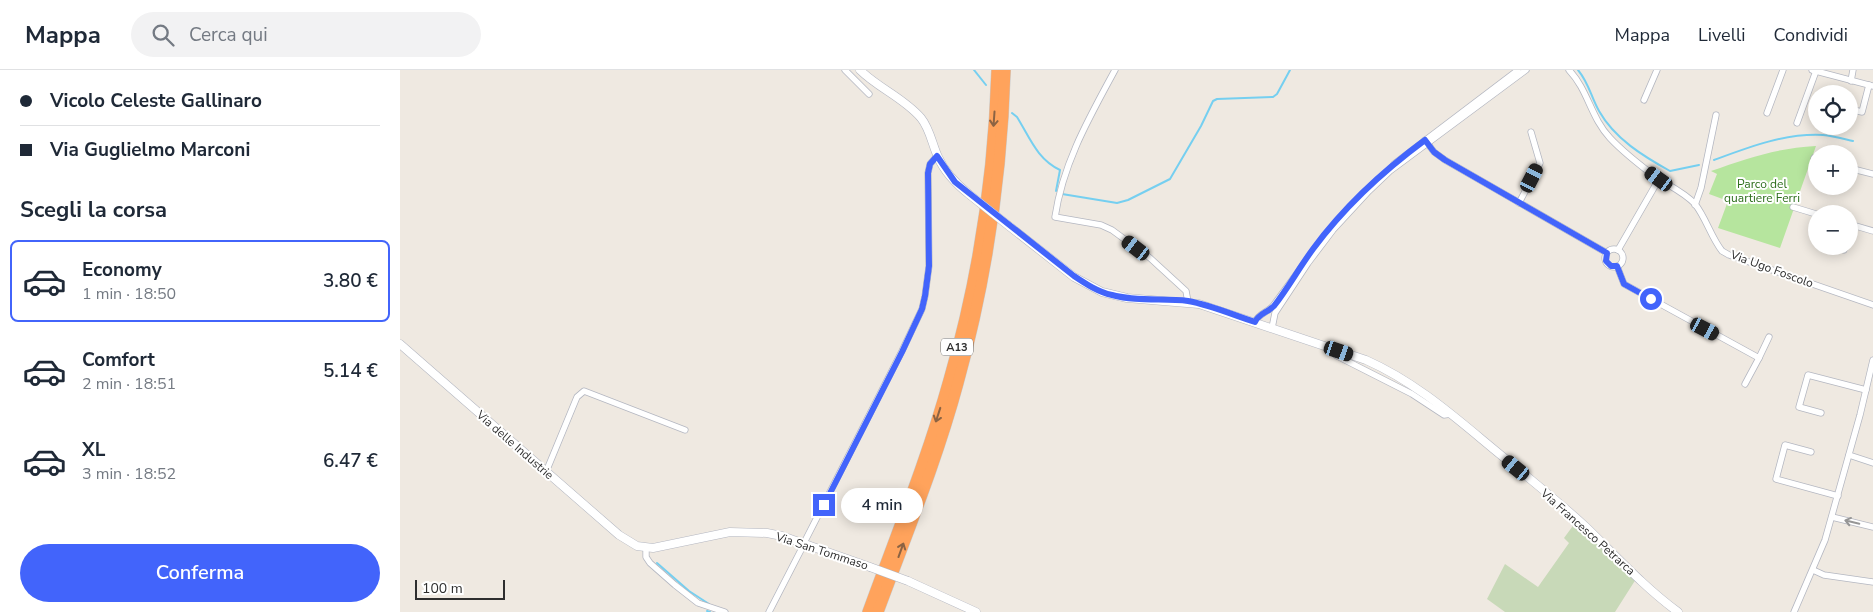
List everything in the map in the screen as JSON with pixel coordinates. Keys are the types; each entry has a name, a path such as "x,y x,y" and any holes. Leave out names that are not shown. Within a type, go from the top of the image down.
{"highway":[{"name":"A13","path":"868,612 923,463 950,379 971,292 985,206 994,125 997,70"},
{"name":"A13","path":"878,612 932,465 958,383 980,290 994,206 1003,127 1005,70"}],"street":[{"path":"845,70 869,94"},
{"name":"Via Francesco Petrarca","path":"860,70 912,109 921,118 928,129 937,156 949,176 970,195 1074,276 1102,292 1127,298 1188,302 1255,322 1387,369 1425,392 1581,522 1646,585 1678,612"},
{"path":"1115,70 1084,127 1066,168 1058,195 1055,217 1112,230 1150,258 1186,291 1188,302"},
{"path":"1255,322 1259,316 1274,306 1313,248 1350,205 1382,174 1518,70"},
{"path":"1272,328 1278,309 1333,230 1353,207 1390,171 1426,141 1526,70"},
{"name":"Via Ugo Foscolo","path":"1569,70 1576,77 1594,115 1609,137 1636,162 1684,195 1695,205 1717,245 1729,255 1873,304"},
{"path":"1644,100 1657,70"},
{"path":"1767,113 1783,70"},
{"path":"1851,81 1853,70"},
{"path":"1797,123 1814,71 1871,86 1862,112 1858,111"},
{"path":"1695,205 1701,188 1716,115"},
{"path":"1519,203 1540,163 1531,132"},
{"path":"1426,141 1434,152 1445,160 1607,253"},
{"path":"806,539 902,352 922,309 929,266 928,173 930,164 937,156"},
{"path":"1858,170 1873,174"},
{"path":"1618,250 1659,179"},
{"path":"1793,207 1808,212"},
{"path":"1858,227 1873,231"},
{"path":"1612,250 1618,250 1622,254 1623,259 1621,263 1617,266 1607,263 1607,253 1612,250"},
{"path":"1617,266 1624,284 1758,358"},
{"path":"1745,384 1769,337"},
{"name":"Via delle Industrie","path":"400,344 619,535 632,544"},
{"path":"1794,612 1813,570 1832,517 1873,360"},
{"path":"1822,413 1799,407 1808,375 1866,390"},
{"path":"546,472 577,397 584,391 684,430"},
{"path":"1811,452 1785,445 1776,479 1838,496"},
{"path":"1849,455 1873,462"},
{"path":"1832,517 1873,527"},
{"name":"Via San Tommaso","path":"632,544 653,548 730,532 767,533 782,536 908,581 976,612"},
{"path":"646,548 646,557 650,563 701,609 725,612"},
{"path":"769,612 801,550"},
{"path":"1813,570 1824,575 1873,582"}],"green space":[{"name":"Parco del quartiere Ferri","path":"1808,147 1808,169 1780,248 1718,228 1728,201 1709,194 1717,174 1711,171 1775,151"},
{"path":"1575,523 1636,579 1615,612 1505,612 1487,599 1505,564 1538,587 1569,543 1564,538"}],"waterway":[{"path":"974,70 986,85"},
{"path":"1062,194 1117,203 1128,200 1170,179 1201,126 1213,101 1217,99 1273,97 1277,94 1290,70"},
{"path":"1578,70 1585,80 1599,111 1613,130 1630,146 1670,171 1699,165"},
{"path":"1012,113 1017,117 1030,140 1045,160 1060,170 1056,191"},
{"path":"1714,160 1754,146 1795,136 1823,135 1853,141"},
{"path":"657,563 689,591 709,604"}],"route":[{"path":"824,505 922,309 929,266 928,168 937,156 949,176 970,195 1092,288 1127,298 1199,304 1255,322 1259,316 1265,314 1274,306 1313,248 1350,205 1382,174 1425,140 1434,152 1445,160 1607,253 1607,263 1611,266 1617,266 1624,284 1651,299"}]}
